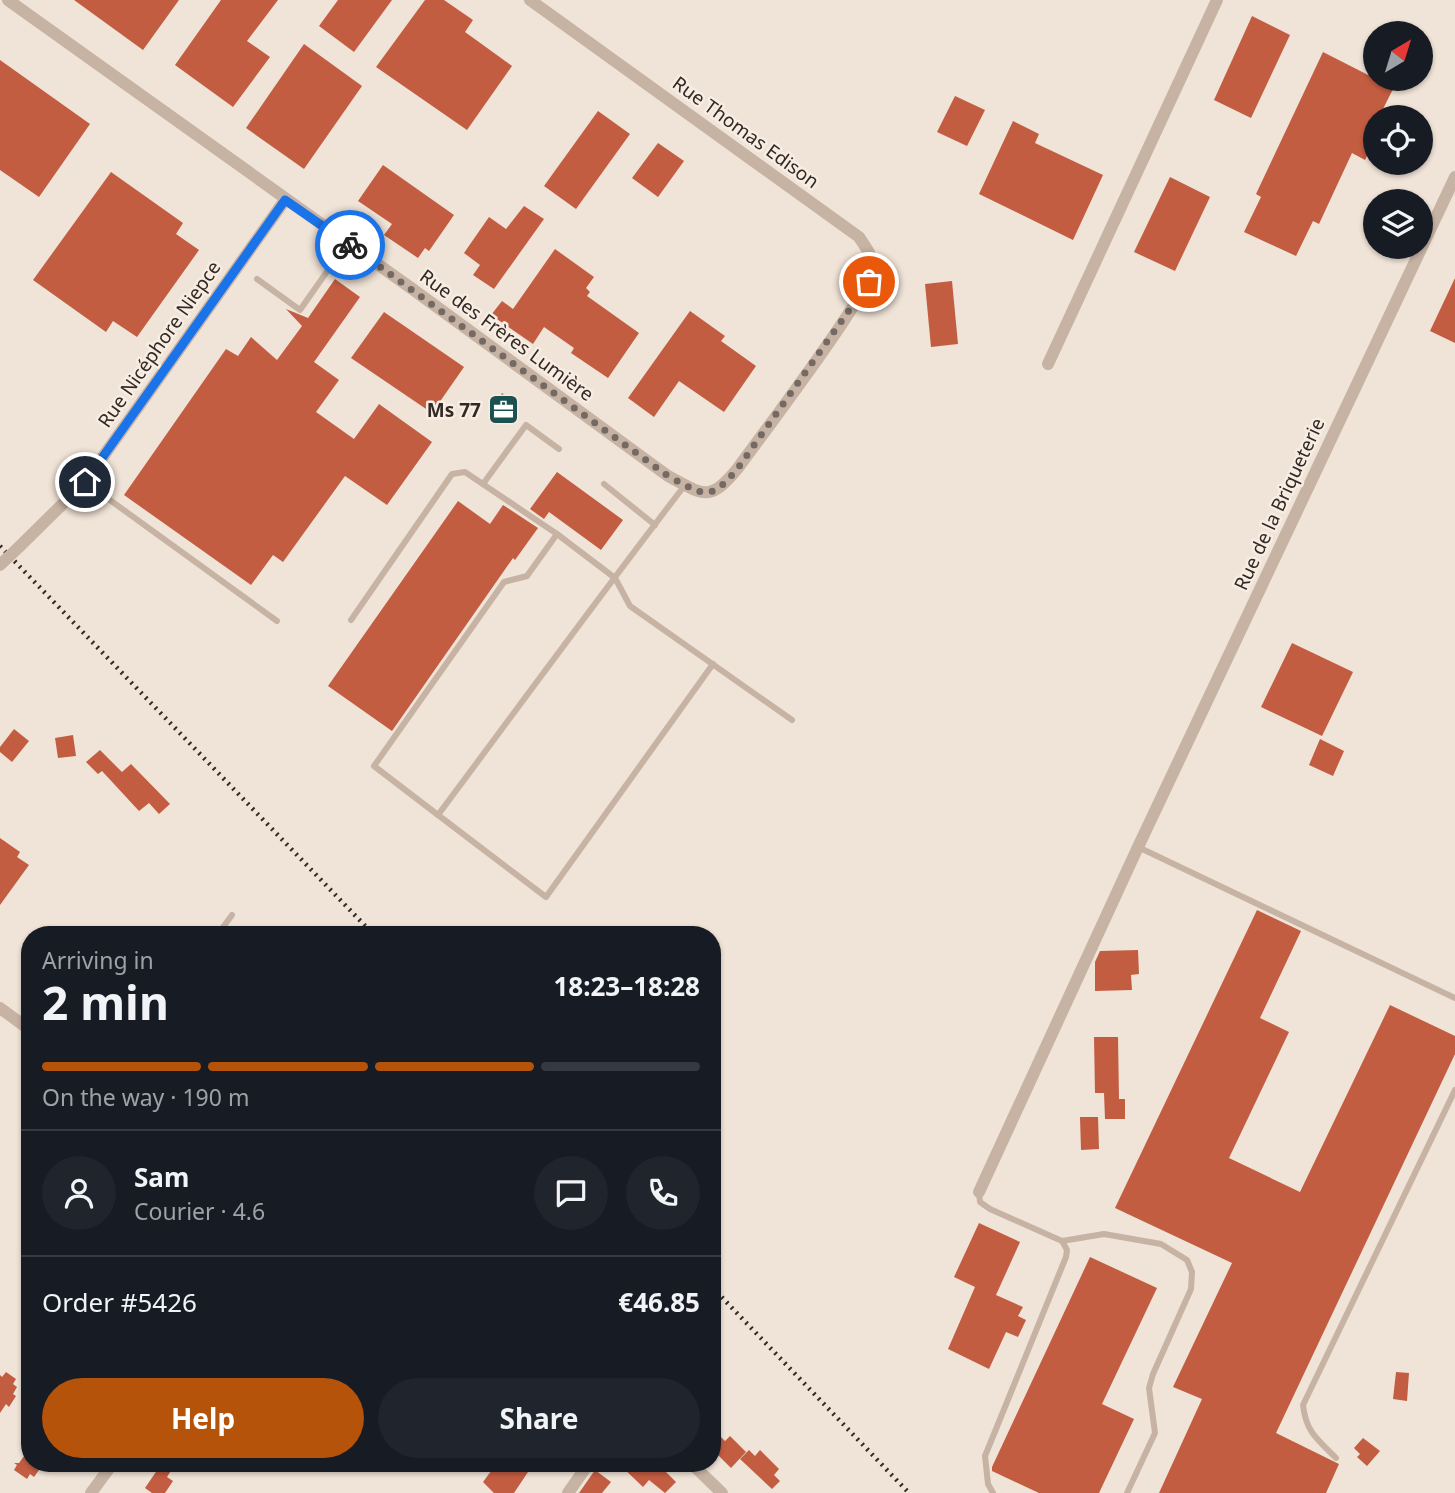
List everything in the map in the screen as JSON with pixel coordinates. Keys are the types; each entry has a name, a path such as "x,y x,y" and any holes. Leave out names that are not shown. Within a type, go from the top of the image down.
{"street":[{"name":"Rue Thomas Edison","path":"530,0 859,237 874,267 869,282 842,324"},
{"path":"1048,364 1217,0"},
{"name":"Rue des Frères Lumière","path":"13,1 668,476 697,492 712,492 722,488 842,324"},
{"name":"Rue de la Briqueterie","path":"979,1192 1138,847 1455,177"},
{"name":"Rue Nicéphore Niepce","path":"0,565 85,482 285,200"},
{"path":"0,1008 21,1023"},
{"path":"92,1493 107,1472"},
{"path":"568,1493 583,1472"},
{"path":"700,1472 722,1493"}],"lane":[{"path":"257,279 300,310 347,243"},
{"path":"483,484 526,425 559,449"},
{"path":"351,620 452,474 465,472 557,534 615,578 630,606 792,720"},
{"path":"85,482 276,621"},
{"path":"604,484 655,525"},
{"path":"438,814 685,485"},
{"path":"557,534 527,576 504,582 374,766 546,897 713,664"},
{"path":"1138,847 1455,998"},
{"path":"224,926 232,915"},
{"path":"1336,1458 1311,1433 1305,1422 1303,1405 1455,1090"},
{"path":"979,1192 980,1202 990,1209 1062,1241 1104,1234 1161,1244 1186,1260 1192,1272 1191,1289 1149,1388 1155,1433 1126,1493"},
{"path":"993,1493 988,1484 985,1456 1066,1257 1067,1250 1062,1241"}],"building":[{"path":"74,0 179,0 143,50"},
{"path":"221,0 278,0 247,41 270,57 233,107 175,65"},
{"path":"338,0 392,0 354,52 319,26"},
{"path":"425,0 444,0 473,20 465,32 512,66 467,130 376,67"},
{"path":"1252,16 1290,35 1251,118 1214,100"},
{"path":"304,44 362,86 304,169 246,128"},
{"path":"1323,52 1363,72 1363,91 1392,91 1385,105 1363,105 1363,159 1352,153 1319,224 1313,221 1296,256 1244,232 1261,197 1256,194"},
{"path":"0,60 90,124 39,197 0,170"},
{"path":"955,96 985,110 967,146 937,132"},
{"path":"598,111 630,134 576,209 544,186"},
{"path":"1013,121 1039,134 1035,143 1103,175 1073,240 979,194"},
{"path":"658,143 684,161 658,197 632,178"},
{"path":"383,165 454,215 429,251 425,248 418,258 384,235 392,224 358,201"},
{"path":"111,172 183,223 176,234 199,250 137,337 113,321 106,332 33,280"},
{"path":"1170,177 1210,197 1175,271 1134,252"},
{"path":"524,206 544,219 494,289 473,275 480,265 464,253 489,217 506,229"},
{"path":"555,249 594,277 586,288 590,292 587,296 639,333 608,378 571,353 574,348 544,327 533,344 491,315 502,301 513,309"},
{"path":"1455,278 1455,343 1430,331"},
{"path":"335,279 360,297 314,362 339,380 316,412 354,439 379,404 432,442 387,505 345,476 283,562 273,555 251,585 124,495 226,349 238,356 251,337 277,360 302,326 286,309 308,318"},
{"path":"952,281 958,344 931,347 925,284"},
{"path":"690,311 725,336 721,341 756,366 724,412 679,381 654,417 628,398"},
{"path":"384,312 464,367 432,413 351,358"},
{"path":"502,393 518,404 506,421 489,410"},
{"path":"557,472 623,520 601,550 549,512 544,519 530,509"},
{"path":"458,501 490,524 503,505 538,528 515,560 513,558 392,731 328,686"},
{"path":"1292,643 1353,672 1322,736 1261,707"},
{"path":"14,729 29,741 12,762 0,752 0,747"},
{"path":"73,735 76,756 58,758 55,738"},
{"path":"1320,739 1344,751 1333,776 1309,765"},
{"path":"100,750 122,772 131,764 170,804 159,814 149,803 139,811 102,771 98,774 86,762"},
{"path":"0,838 20,852 17,857 29,865 0,905"},
{"path":"1257,910 1301,931 1260,1018 1289,1032 1229,1158 1300,1192 1390,1005 1455,1036 1455,1054 1276,1433 1339,1464 1326,1493 1159,1493 1202,1399 1173,1387 1232,1263 1115,1208"},
{"path":"1138,950 1139,974 1131,975 1132,990 1095,991 1095,962 1100,951"},
{"path":"1094,1037 1118,1037 1119,1099 1125,1099 1125,1119 1105,1119 1104,1093 1095,1093"},
{"path":"1080,1117 1098,1117 1099,1149 1081,1150"},
{"path":"979,1223 1020,1242 996,1295 1023,1307 1018,1316 1026,1320 1018,1337 1006,1332 989,1369 948,1349 975,1287 954,1277"},
{"path":"1090,1257 1157,1288 1102,1404 1134,1419 1099,1493 1039,1493 992,1471 992,1467"},
{"path":"6,1372 16,1379 13,1384 17,1387 13,1394 16,1396 9,1407 6,1404 0,1413 0,1375 2,1377"},
{"path":"1396,1372 1409,1373 1407,1401 1393,1399"},
{"path":"730,1436 746,1452 731,1468 721,1458 721,1437 725,1441"},
{"path":"1363,1438 1380,1451 1367,1466 1357,1457 1360,1454 1354,1448"},
{"path":"749,1450 755,1456 760,1450 779,1469 774,1475 780,1481 772,1489 740,1459"},
{"path":"21,1460 21,1472 38,1472 34,1477 30,1474 27,1479 14,1470 17,1465 14,1463"},
{"path":"156,1472 170,1472 167,1477 173,1481 165,1493 152,1493 145,1488"},
{"path":"490,1472 528,1472 514,1493 494,1493 483,1482"},
{"path":"594,1472 611,1482 602,1493 579,1493"},
{"path":"627,1472 666,1472 676,1482 665,1493 649,1480 643,1487"}],"railway":[{"path":"0,546 365,926"},
{"path":"721,1296 909,1493"}],"way so far":[{"path":"350,245 668,476 697,492 712,492 722,488 842,324 869,282"}],"place":[{"name":"Ms 77","path":"504,410"}],"route":[{"path":"85,482 285,200 350,245"}]}
